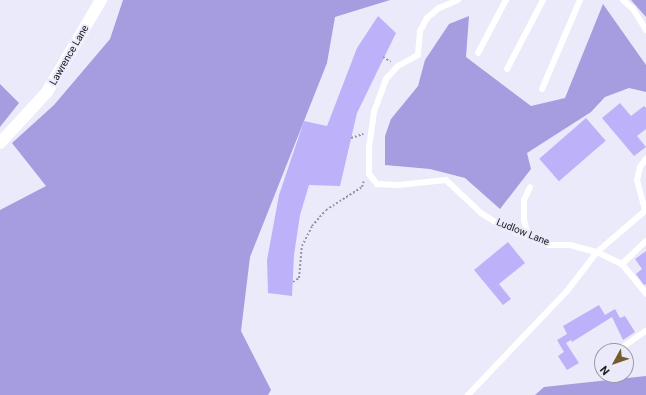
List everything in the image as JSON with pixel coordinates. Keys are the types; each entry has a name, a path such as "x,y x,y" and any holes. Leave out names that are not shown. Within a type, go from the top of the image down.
{"street":[{"name":"Lawrence Lane","path":"0,143 47,92 101,0"}],"lane":[{"name":"Ludlow Lane","path":"458,0 439,8 427,18 420,31 418,55 398,66 386,79 374,112 369,147 370,174 377,184 398,185 446,180 481,213 501,226 549,245 570,245 597,252 622,264"},
{"path":"478,53 506,0"},
{"path":"507,70 543,0"},
{"path":"542,89 580,0"},
{"path":"623,0 633,9 646,30"},
{"path":"468,395 567,291 597,252 646,210 637,180 640,168 646,159"},
{"path":"528,236 524,220 524,200 530,188"},
{"path":"646,241 622,264 646,294"},
{"path":"629,343 646,331"}],"path":[{"path":"383,57 396,64"},
{"path":"351,138 366,133"}],"shaded area":[{"path":"123,0 390,0 335,17 327,63 250,257 241,331 271,390 268,395 0,395 0,210 46,186 12,143 54,105 110,39"},
{"path":"631,0 646,0 646,17"},
{"path":"603,4 646,65 646,92 629,88 605,97 591,112 527,153 531,169 500,209 465,178 430,169 385,165 385,136 391,119 418,86 425,60 449,24 469,16 466,57 531,106 565,98"},
{"path":"0,84 19,103 0,127"},
{"path":"646,376 646,395 535,395 544,387 594,382 594,383 634,383 634,377"}],"building":[{"path":"378,16 396,33 357,113 340,186 309,185 300,215 294,255 292,296 268,293 267,260 279,195 304,121 327,126 357,48"},
{"path":"620,103 631,116 644,106 646,108 646,129 637,136 646,147 634,156 602,118"},
{"path":"586,118 606,141 559,181 539,159"},
{"path":"508,242 525,263 499,284 511,299 503,305 474,270"},
{"path":"646,251 646,284 644,285 636,274 642,269 635,259"},
{"path":"599,305 605,315 615,309 620,318 625,316 635,332 623,340 612,317 572,342 571,340 566,343 579,363 567,370 558,356 564,352 557,340 567,334 563,326"}]}
